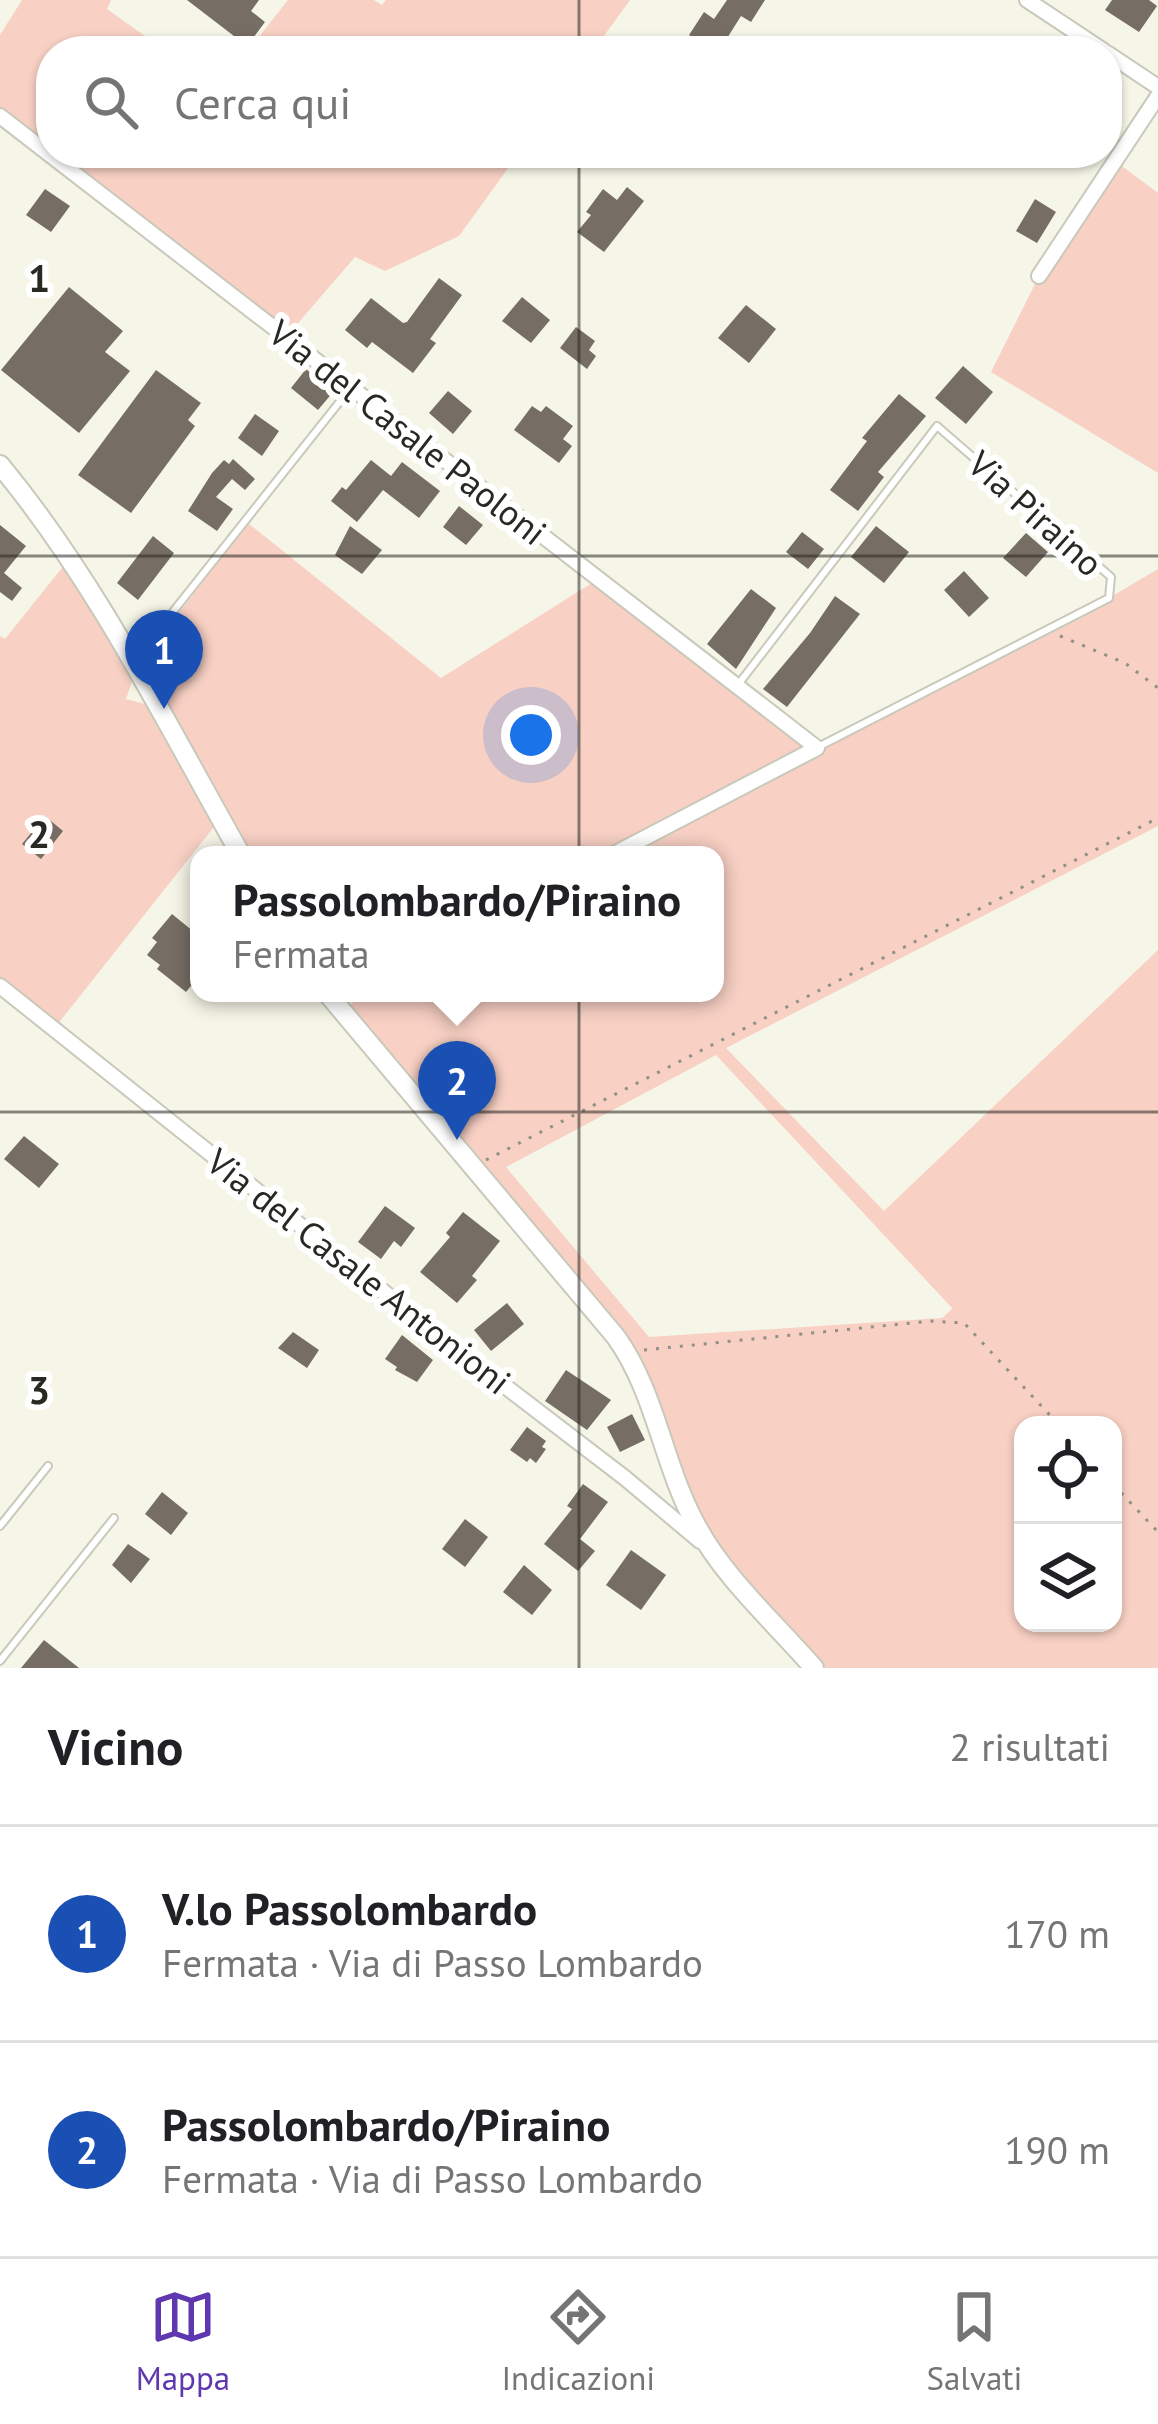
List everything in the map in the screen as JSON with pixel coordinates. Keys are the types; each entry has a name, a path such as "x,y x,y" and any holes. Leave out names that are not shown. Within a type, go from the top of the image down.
{"street":[{"path":"1028,0 1081,36"},
{"path":"1122,65 1158,92 1122,148"},
{"name":"Via del Casale Paoloni","path":"0,116 36,144"},
{"name":"Via del Casale Paoloni","path":"68,168 817,748"},
{"path":"1039,276 1109,168"},
{"path":"0,465 68,559 236,846"},
{"name":"Via Piraino","path":"629,846 817,748"},
{"name":"Via del Casale Antonioni","path":"0,986 635,1486 718,1557"},
{"path":"341,1002 626,1352 692,1517 718,1557 814,1668"}],"lane":[{"path":"132,663 352,387"},
{"name":"Via Piraino","path":"737,687 937,426 1111,577 1109,598 817,748"},
{"path":"0,1526 48,1466"},
{"path":"0,1661 114,1518"}],"path":[{"path":"1050,629 1125,663 1158,688"},
{"path":"472,1167 1158,818"},
{"path":"626,1352 931,1321 964,1324 1051,1416"},
{"path":"1122,1494 1158,1532"}],"shaded area":[{"path":"22,0 111,0 107,9 145,36 36,36 36,144 0,116 0,35"},
{"path":"288,0 374,0 382,5 386,0 630,0 604,36 260,36"},
{"path":"1122,166 1158,193 1158,473 991,372 1039,276 1110,168"},
{"path":"67,168 508,168 459,236 385,271 355,257 286,337"},
{"path":"248,523 441,678 592,583 802,747 619,846 241,846 144,666 149,652"},
{"path":"65,564 132,681 126,699 145,704 214,827 199,846 190,846 190,857 57,1025 0,980 0,636 5,639"},
{"path":"1158,569 1158,826 726,1048 884,1211 1158,950 1158,1668 820,1668 729,1562 698,1517 648,1380 352,1013 353,1002 724,1002 724,846 635,846","holes":["716,1055 952,1308 942,1318 649,1337 506,1167"]}],"building":[{"path":"187,0 259,0 251,11 265,22 254,36 234,36"},
{"path":"727,0 765,0 751,22 741,16 728,36 689,35 704,12 714,19"},
{"path":"1112,0 1149,0 1157,6 1139,32 1105,10"},
{"path":"627,187 644,201 604,252 577,232 603,189 617,200"},
{"path":"45,189 70,206 51,232 26,215"},
{"path":"1035,199 1056,212 1037,243 1016,231"},
{"path":"439,278 462,295 430,339 436,343 413,373 372,342 367,348 345,330 371,298 407,322"},
{"path":"69,287 123,331 105,352 130,371 79,433 1,370"},
{"path":"522,297 550,320 531,343 502,321"},
{"path":"746,305 776,329 749,363 718,338"},
{"path":"576,327 595,341 589,350 596,356 587,369 560,348"},
{"path":"963,366 993,392 966,424 935,398"},
{"path":"306,369 334,391 318,410 291,388"},
{"path":"156,370 201,403 188,420 195,426 131,513 78,475"},
{"path":"448,391 472,411 453,434 429,413"},
{"path":"899,394 926,416 878,472 884,477 858,511 830,490 867,441 862,438"},
{"path":"532,406 541,412 546,406 573,426 563,439 572,446 559,463 514,430"},
{"path":"255,414 279,431 262,456 238,438"},
{"path":"233,459 255,479 245,490 232,479 216,497 233,509 217,531 188,511 212,473 224,460 229,464"},
{"path":"371,460 391,476 402,462 440,491 419,518 383,490 357,522 331,501"},
{"path":"459,506 483,525 466,545 443,527"},
{"path":"0,525 26,546 4,573 22,588 12,601 0,592"},
{"path":"350,526 382,550 362,574 335,555"},
{"path":"876,526 909,552 884,583 851,557"},
{"path":"802,532 824,549 808,569 786,552"},
{"path":"1026,533 1048,552 1026,577 1003,558"},
{"path":"153,536 174,553 138,600 117,583"},
{"path":"964,571 989,598 969,617 944,590"},
{"path":"751,589 776,608 736,669 707,644"},
{"path":"835,596 860,614 787,707 763,689"},
{"path":"45,816 63,831 41,859 22,844"},
{"path":"172,914 190,929 190,987 186,992 147,955 157,942 152,938"},
{"path":"24,1136 59,1164 39,1188 4,1159"},
{"path":"385,1206 415,1228 401,1247 394,1241 381,1259 358,1242"},
{"path":"463,1212 500,1241 457,1303 420,1272 450,1237 446,1233"},
{"path":"507,1303 524,1324 491,1351 474,1330"},
{"path":"293,1332 319,1350 307,1368 278,1348"},
{"path":"402,1335 433,1360 417,1382 385,1359"},
{"path":"566,1370 611,1400 587,1430 545,1401"},
{"path":"632,1414 645,1440 620,1452 607,1427"},
{"path":"527,1427 546,1441 536,1463 510,1450"},
{"path":"583,1484 608,1502 580,1539 595,1551 578,1571 544,1544 572,1509 567,1506"},
{"path":"162,1492 188,1513 171,1535 145,1514"},
{"path":"465,1519 488,1537 465,1567 442,1549"},
{"path":"128,1544 150,1559 131,1583 112,1565"},
{"path":"631,1550 666,1575 641,1610 606,1585"},
{"path":"524,1565 552,1590 532,1615 503,1592"},
{"path":"44,1640 79,1668 21,1668"}],"place":[{"name":"V.lo Passolombardo","path":"164,709"},
{"name":"Passolombardo/Piraino","path":"457,1140"}]}
